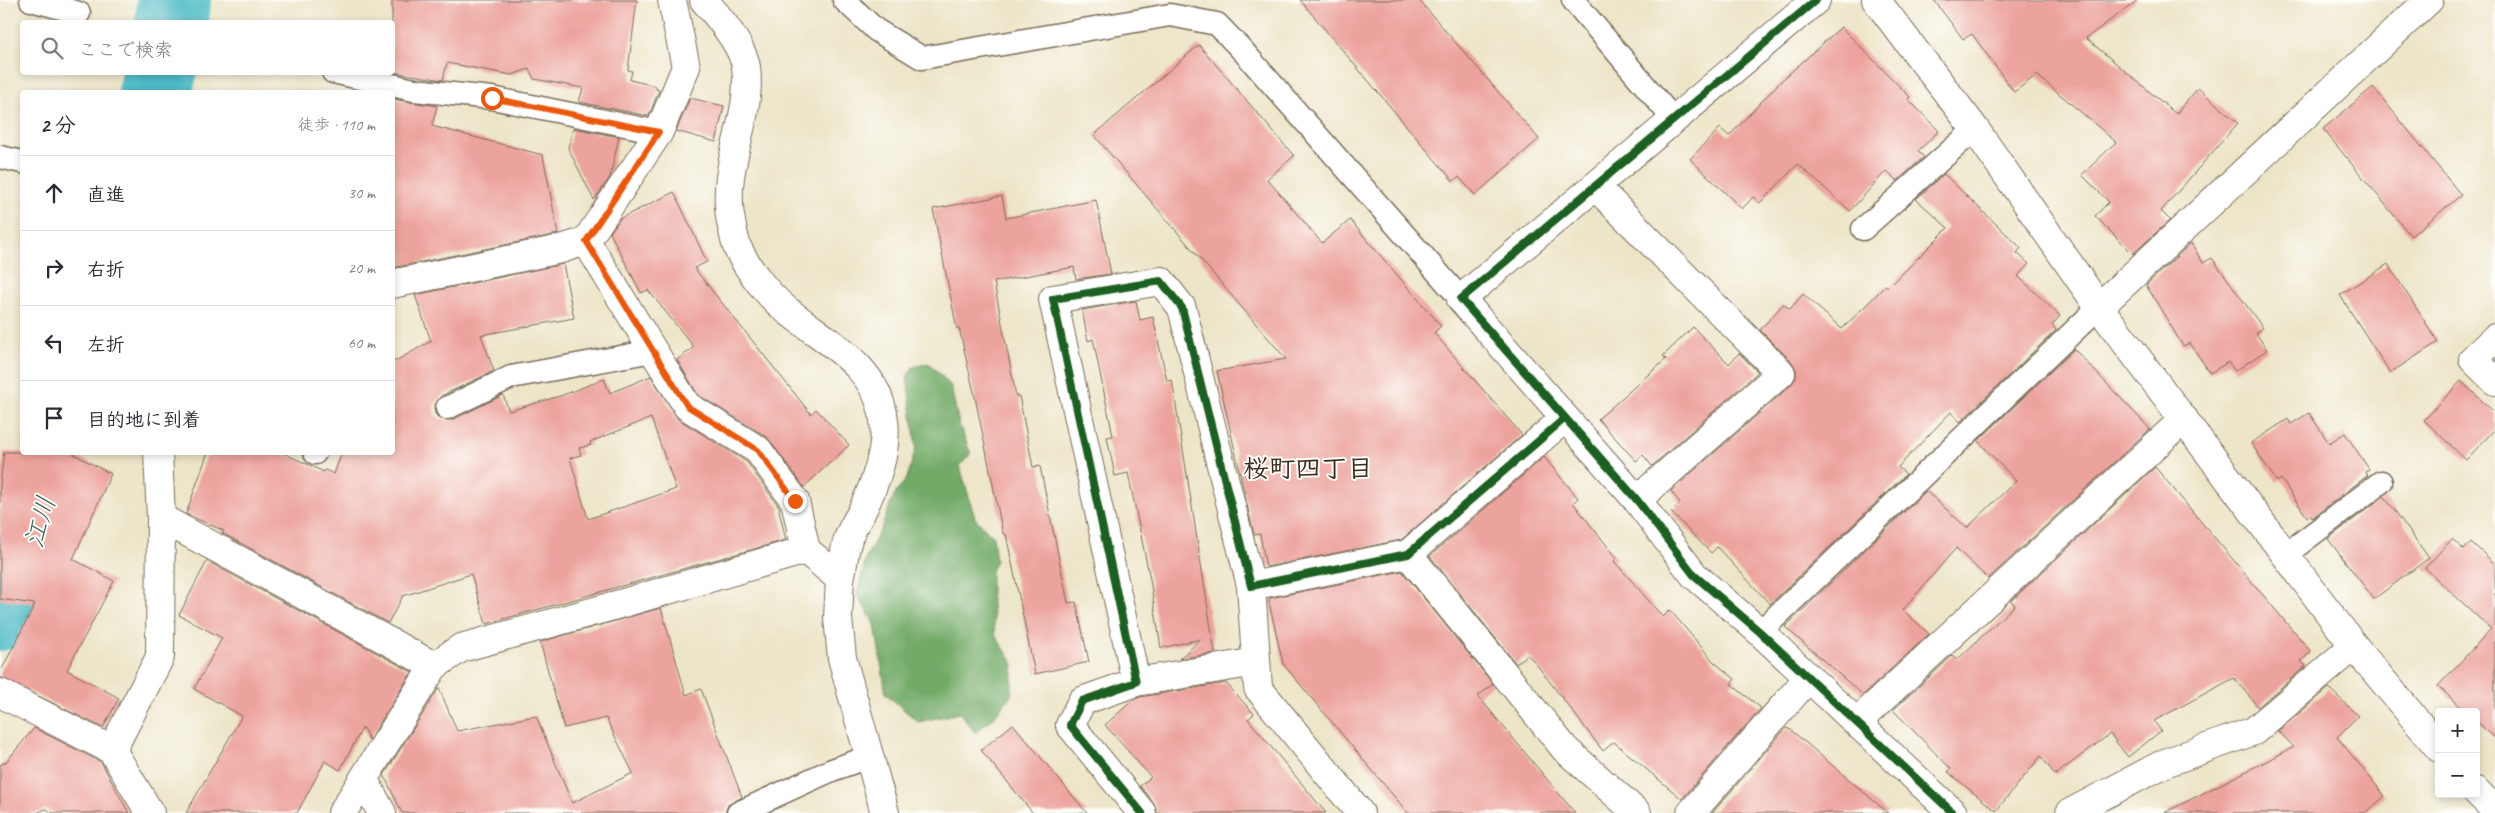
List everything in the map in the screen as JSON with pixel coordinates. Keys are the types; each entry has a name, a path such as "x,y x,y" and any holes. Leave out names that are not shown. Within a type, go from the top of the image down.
{"street":[{"path":"395,283 561,249 586,241 659,132 686,67 672,0"},
{"path":"704,0 734,39 746,65 747,92 732,155 727,191 730,218 737,248 772,297 793,315 844,352 862,370 876,394 884,419 885,444 875,481 847,540 840,579 838,618 842,658 884,813"},
{"path":"1816,0 1461,299 1636,500 1694,575 1809,677 1953,813"},
{"path":"1876,0 1975,129 2099,308 2354,646 2435,743"},
{"path":"2099,308 2429,0"},
{"path":"1596,186 1781,373 1636,500"},
{"path":"586,241 687,406 758,450 795,501 806,550 840,579"},
{"path":"1136,682 1053,299 1161,281 1182,308 1251,586 1258,688 1360,813"},
{"path":"2495,338 2473,359 2495,381"},
{"path":"1251,586 1408,554 1565,418"},
{"path":"1857,722 2184,419"},
{"path":"112,750 160,657 161,518 158,455"},
{"path":"161,518 434,666"},
{"path":"342,813 434,666 461,648 806,550"},
{"path":"1408,554 1565,749 1637,813"},
{"path":"2070,813 2165,763 2254,731 2354,646"},
{"path":"1142,813 1070,725 1082,701 1136,682 1256,662"},
{"path":"1691,813 1809,677"},
{"path":"0,693 112,750 150,813"},
{"path":"364,780 382,813"},
{"path":"2480,795 2495,810"}],"lane":[{"path":"31,0 79,13"},
{"path":"844,0 876,30 922,58 1170,15 1216,24 1243,51 1461,299"},
{"path":"1573,0 1674,120"},
{"path":"346,75 414,90 492,98 659,132"},
{"path":"1863,229 1975,129"},
{"path":"0,157 20,162"},
{"path":"1760,632 2099,308"},
{"path":"447,408 511,377 653,352"},
{"path":"2286,555 2381,482"},
{"path":"738,813 832,770 868,757"}],"green space":[{"path":"929,363 951,386 959,424 971,454 960,466 975,518 993,536 996,561 991,571 991,594 995,635 1014,664 1011,695 994,717 975,733 960,713 918,722 886,694 875,625 857,595 866,557 881,529 894,495 907,478 916,447 907,377 913,367"}],"building":[{"path":"392,0 637,0 628,70 632,71 630,80 656,86 656,89 659,90 649,116 579,102 583,88 534,79 529,69 512,75 447,63 443,80 395,72 395,20 392,20"},
{"path":"1300,0 1419,0 1539,139 1475,195 1459,177 1453,181"},
{"path":"1934,0 2138,0 2086,38 2176,114 2198,88 2238,123 2161,211 2170,220 2133,254 2095,216 2109,202 2082,175 2116,142 2037,75 2014,92 1972,34 1963,39"},
{"path":"1841,27 1910,97 1908,99 1939,131 1918,151 1924,157 1897,181 1886,171 1850,211 1798,164 1760,203 1753,197 1742,209 1690,159 1720,128 1729,136 1780,82"},
{"path":"1199,45 1294,156 1267,179 1322,243 1350,220 1441,326 1434,333 1522,435 1401,540 1266,567 1260,534 1254,535 1217,371 1286,359 1094,135"},
{"path":"2373,87 2461,195 2411,236 2323,129"},
{"path":"690,98 724,106 716,142 676,131"},
{"path":"395,99 437,106 432,126 543,155 558,234 395,267"},
{"path":"573,128 619,137 610,177 594,200 568,148"},
{"path":"1944,174 2021,248 2017,253 2029,264 2018,276 2060,316 2052,325 2056,330 1960,422 1951,412 1898,467 1906,474 1770,604 1717,547 1711,553 1671,512 1680,503 1671,491 1791,385 1796,378 1796,370 1792,362 1760,330 1783,304 1790,309 1803,294 1842,329 1886,285 1889,287 1948,228 1916,199"},
{"path":"674,192 707,262 694,268 811,414 816,409 849,445 804,487 767,437 698,395 677,360 694,347 648,290 641,293 610,233 621,218"},
{"path":"1002,196 1006,218 1096,200 1111,274 1076,279 1074,267 994,282 1016,396 1019,396 1033,467 1040,466 1068,603 1076,602 1089,662 1035,674 1006,534 1003,534 975,397 959,328 957,329 933,209"},
{"path":"2191,243 2203,263 2212,258 2263,328 2256,333 2267,350 2235,371 2228,362 2210,373 2190,343 2183,346 2146,285"},
{"path":"563,264 574,318 481,335 494,371 441,396 434,407 435,414 440,419 452,420 503,395 509,411 563,395 604,379 610,393 651,376 678,419 747,462 780,508 786,540 486,624 471,574 403,596 388,623 222,533 224,531 186,514 207,455 287,455 324,472 325,470 334,474 341,455 395,455 395,361 431,341 415,295","holes":["651,418 676,489 588,519 570,458 581,455 579,448 591,445 590,442"]},
{"path":"2388,264 2438,342 2390,373 2340,295"},
{"path":"1136,301 1140,320 1153,317 1167,381 1172,380 1215,653 1179,659 1201,639 1161,648 1150,579 1128,473 1115,476 1107,437 1113,436 1093,339 1088,341 1082,310"},
{"path":"1693,327 1729,364 1739,353 1758,372 1652,466 1643,455 1636,461 1598,419 1666,359 1663,356"},
{"path":"2074,349 2150,429 1988,579 1956,548 1903,610 1929,634 1863,695 1785,627 1926,491 1967,528 2016,481 1978,441"},
{"path":"2461,381 2495,413 2495,429 2466,460 2424,420"},
{"path":"2309,413 2329,443 2345,433 2369,469 2365,472 2368,475 2312,518 2310,515 2307,517 2281,479 2277,482 2251,443 2288,419 2291,424"},
{"path":"4,452 20,452 20,455 76,455 111,474 73,559 114,581 67,670 119,698 103,728 0,677 0,673 35,604 0,599 0,484"},
{"path":"1544,457 1578,498 1573,503 1617,558 1614,561 1663,617 1670,610 1714,662 1735,679 1731,684 1761,708 1682,799 1614,742 1603,751 1533,660 1527,655 1516,664 1430,556"},
{"path":"2155,467 2311,652 2301,661 2306,666 2258,707 2234,678 2154,721 2161,731 2128,757 2110,734 2055,775 2041,756 1996,811 1948,772 1951,769 1893,710 1953,655 1958,659 2015,605 2011,601"},
{"path":"2384,496 2429,558 2374,599 2328,539"},
{"path":"2452,539 2464,550 2471,542 2495,564 2495,738 2480,725 2480,708 2462,708 2438,686 2491,629 2425,568"},
{"path":"207,561 412,672 369,740 363,727 340,770 325,761 297,813 186,813 242,716 194,689 222,638 179,615"},
{"path":"1402,571 1493,684 1478,696 1575,813 1408,813 1283,664 1269,602 1270,598"},
{"path":"661,608 686,695 701,689 742,797 728,805 725,813 402,813 384,775 439,688 457,731 536,716 572,803 633,773 606,718 564,728 540,642"},
{"path":"1226,683 1254,714 1248,719 1326,813 1157,813 1154,803 1140,786 1151,777 1105,725 1133,700 1140,697"},
{"path":"2329,688 2358,716 2337,737 2385,796 2365,813 2164,813 2294,747 2278,731"},
{"path":"1013,724 1087,813 1033,813 981,750"},
{"path":"34,728 101,762 129,813 53,813 46,809 36,813 0,813 0,765 6,762"},
{"path":"1786,728 1791,730 1888,813 1712,813"}],"waterway":[{"name":"江川","path":"172,20 174,0"},
{"name":"江川","path":"156,90 159,75"},
{"name":"江川","path":"0,614 26,561 40,538 46,507"}],"cycle path":[{"path":"1816,0 1461,299 1637,500 1694,575 1760,632 1953,813"},
{"path":"1142,813 1070,725 1082,701 1136,682 1053,299 1161,281 1182,308 1251,586 1408,554 1565,418"}],"district":[{"name":"桜町四丁目","path":"1308,468"}],"route":[{"path":"492,98 659,132 586,241 687,406 758,450 795,501"}]}
